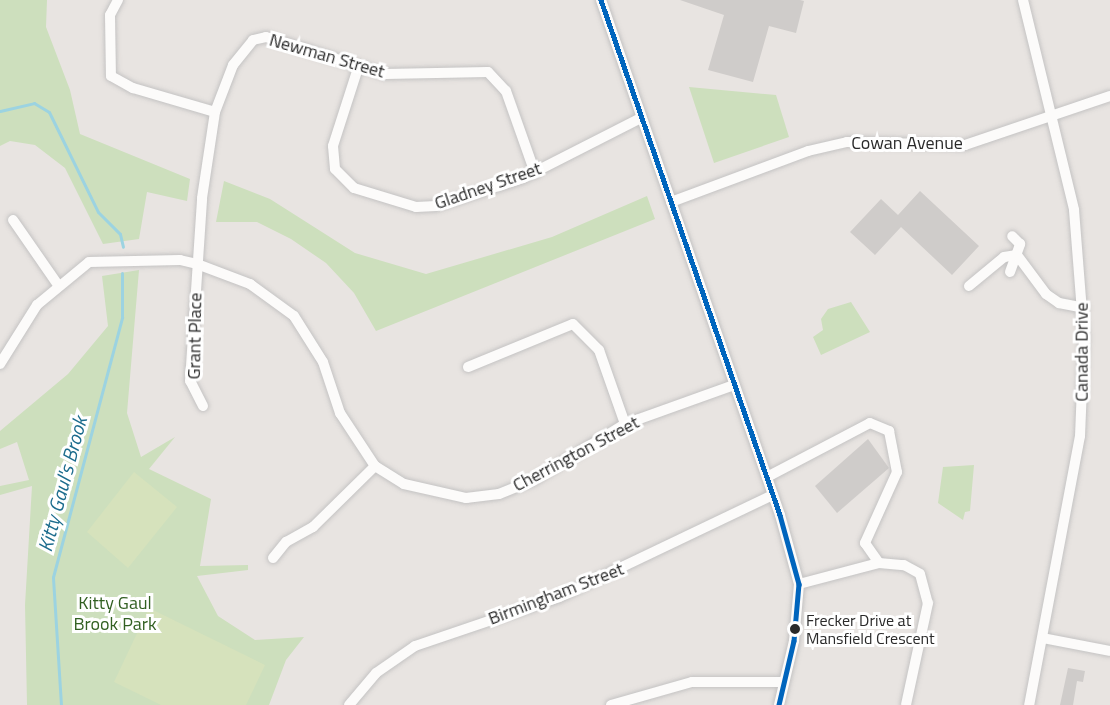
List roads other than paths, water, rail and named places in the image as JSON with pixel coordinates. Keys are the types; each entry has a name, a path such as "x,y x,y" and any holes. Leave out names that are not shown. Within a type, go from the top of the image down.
{"street":[{"path":"118,0 110,15 111,76 132,88 215,112"},
{"path":"601,0 639,119 671,202 767,477 799,584 794,641 779,705"},
{"name":"Canada Drive","path":"1023,0 1053,115 1074,210 1084,308 1080,436 1029,705"},
{"name":"Newman Street","path":"197,264 215,112 233,65 254,40 266,37 358,68 390,75 470,69 488,72 506,91 535,172"},
{"name":"Gladney Street","path":"358,68 332,152 335,169 350,186 429,207 535,172 639,119"},
{"name":"Cowan Avenue","path":"671,202 808,151 847,142 965,145 1110,96"},
{"path":"13,220 58,285"},
{"path":"1010,272 1020,244 1012,236"},
{"path":"1017,255 1046,294 1059,303 1084,308"},
{"path":"969,286 1004,257 1017,255"},
{"name":"Cherrington Street","path":"0,364 32,311 58,285 89,262 180,260 197,264 250,284 294,316 323,362 340,413 375,466 404,484 436,495 466,498 499,494 532,481 624,424 734,385"},
{"name":"Grant Place","path":"197,264 190,381 203,406"},
{"path":"468,367 573,324 599,350 624,424"},
{"path":"767,477 870,423 889,431 897,472 865,543 879,563"},
{"path":"273,558 286,542 313,527 375,466"},
{"name":"Birmingham Street","path":"349,705 376,673 415,646 559,597 773,495"},
{"path":"799,584 879,563 904,565 920,574 927,587 928,603 906,705"},
{"path":"1042,638 1110,651"},
{"path":"611,705 692,682 784,682"}],"waterway":[{"name":"Kitty Gaul's Brook","path":"0,111 34,103 49,112 98,212 120,234 123,247"},
{"name":"Kitty Gaul's Brook","path":"61,705 53,577 122,317 122,273"}],"place":[{"name":"Frecker Drive at Mansfield Crescent","path":"795,629"}],"park label":[{"name":"Kitty Gaul Brook Park","path":"115,614"}]}
